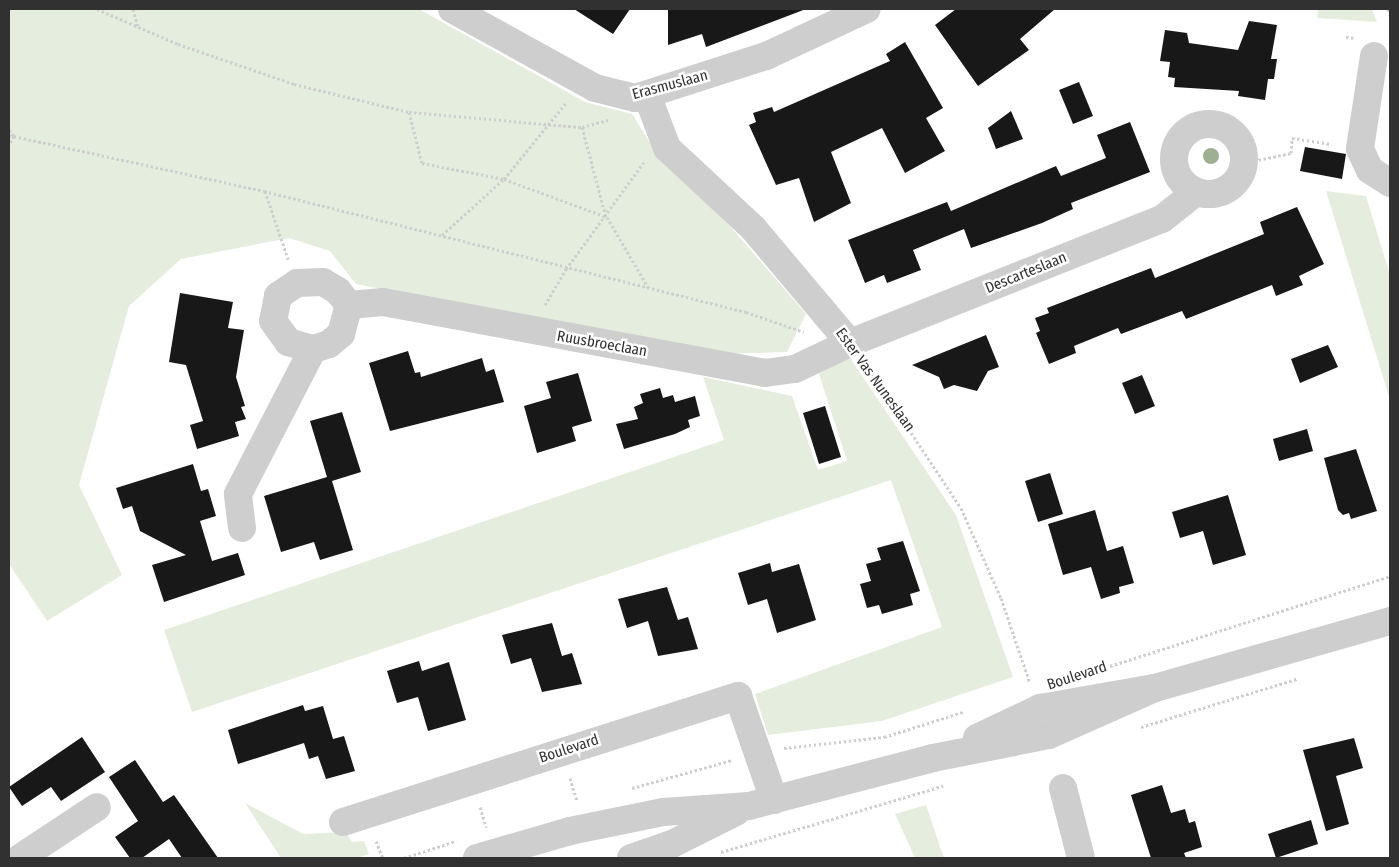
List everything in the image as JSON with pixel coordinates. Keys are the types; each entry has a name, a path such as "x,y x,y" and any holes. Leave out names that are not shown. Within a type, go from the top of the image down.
{"street":[{"name":"Erasmuslaan","path":"452,9 583,82 624,97 647,95 766,56 867,9"},
{"path":"1374,56 1360,149 1370,170 1390,183"},
{"name":"Ester Vas Nuneslaan","path":"647,95 661,137 676,158 753,228 850,343"},
{"path":"1212,124 1233,133 1244,152 1244,163 1236,182 1228,189 1217,194 1196,192 1179,178 1174,156 1183,136 1191,129 1212,124"},
{"name":"Descarteslaan","path":"850,343 1162,219 1196,192"},
{"path":"323,282 338,291 349,305 341,334 329,344 313,349 288,342 273,321 278,296 297,283 323,282"},
{"name":"Ruusbroeclaan","path":"349,305 383,302 530,331 765,373 795,369 850,343"},
{"path":"242,528 238,494 313,349"},
{"name":"Boulevard","path":"933,758 1040,708 1155,688 1390,621"},
{"name":"Boulevard","path":"471,844 570,832 663,812 761,803 933,758 1049,735 1155,688"},
{"name":"Boulevard","path":"343,822 738,696 758,752 761,803"},
{"path":"1063,788 1081,858"},
{"name":"Boulevard","path":"630,858 672,844 761,803"},
{"path":"20,858 97,807"}],"path":[{"path":"98,9 178,44 294,84 410,112 582,127 611,119"},
{"path":"133,9 138,26"},
{"path":"1388,9 1390,15"},
{"path":"442,235 504,179 583,82"},
{"path":"410,112 422,163 504,179 607,218"},
{"path":"582,127 607,218 649,289"},
{"path":"9,130 14,136"},
{"path":"9,135 264,191 442,235 566,269 746,312 813,336 850,343"},
{"path":"9,144 14,136"},
{"path":"530,331 566,269 607,218 661,137"},
{"path":"1244,163 1291,153 1292,138 1360,149"},
{"path":"264,191 297,283"},
{"name":"Ester Vas Nuneslaan","path":"850,343 907,422 961,508 1001,598 1040,708"},
{"name":"Boulevard","path":"1108,666 1390,576"},
{"path":"626,790 758,752 884,737 968,711"},
{"path":"569,806 588,801"},
{"path":"404,858 471,844 496,828"}],"green space":[{"path":"9,9 419,9 585,102 632,114 656,152 723,218 806,314 787,352 723,354 356,284 330,251 289,238 181,259 129,306 79,485 122,575 47,621 9,564"},
{"path":"1318,9 1372,9 1377,22 1317,18"},
{"path":"1326,191 1366,196 1390,275 1390,400"},
{"path":"848,355 956,515 1013,677 882,721 768,735 755,694 942,627 891,480 192,712 164,630 724,440 703,377 792,396 818,470 847,461 819,374"},
{"path":"245,803 303,834 346,832 352,842 364,841 369,854 357,858 281,858"},
{"path":"926,805 944,858 915,858 895,814"}],"building":[{"path":"574,9 630,9 613,34"},
{"path":"668,9 806,9 706,47 702,34 668,45"},
{"path":"956,9 1055,9 1020,39 1029,50 978,86 935,25"},
{"path":"1249,21 1277,25 1271,59 1277,59 1274,79 1268,79 1265,100 1238,96 1239,91 1174,87 1175,78 1168,77 1170,62 1160,61 1165,30 1187,33 1189,43 1238,50"},
{"path":"905,42 943,108 926,118 945,151 905,173 882,128 831,152 851,203 814,222 799,178 776,185 749,125 756,122 753,113 772,107 774,112 890,61 886,54"},
{"path":"1079,82 1093,116 1073,124 1059,90"},
{"path":"1011,111 1023,139 996,149 988,128"},
{"path":"1130,122 1150,172 1071,203 1073,209 1042,223 971,248 964,229 913,250 921,270 887,283 884,275 865,283 848,240 947,202 951,211 1056,166 1061,176 1106,158 1097,135"},
{"path":"1305,147 1346,154 1342,179 1300,171"},
{"path":"1297,207 1324,264 1299,276 1303,285 1276,296 1272,285 1186,319 1182,311 1121,334 1118,328 1074,346 1076,353 1049,364 1036,333 1040,331 1035,318 1049,313 1047,308 1151,268 1155,278 1264,234 1260,222"},
{"path":"180,293 233,302 228,328 244,330 236,377 245,406 241,407 246,419 235,422 239,436 197,449 190,425 203,421 186,365 169,362"},
{"path":"986,335 999,367 988,371 977,391 954,385 944,389 939,377 912,365"},
{"path":"1328,345 1338,367 1300,383 1291,359"},
{"path":"408,351 415,373 420,372 421,377 482,358 486,372 494,369 504,402 390,431 369,363"},
{"path":"578,373 592,421 572,427 576,441 537,453 524,406 551,398 546,382"},
{"path":"1142,375 1155,406 1135,414 1122,383"},
{"path":"660,388 663,398 673,395 675,402 695,396 700,416 688,420 690,427 675,434 624,449 616,424 638,419 634,407 643,403 640,394"},
{"path":"825,406 841,457 819,464 803,413"},
{"path":"342,412 361,472 332,481 353,550 320,560 314,542 281,552 264,496 327,477 310,421"},
{"path":"1307,429 1313,451 1279,461 1273,439"},
{"path":"1356,449 1377,511 1351,519 1349,513 1343,515 1338,510 1324,458"},
{"path":"193,464 201,491 208,489 216,516 200,521 212,561 238,553 245,575 164,602 152,565 186,555 140,531 132,506 123,509 116,488"},
{"path":"1050,473 1063,514 1038,522 1025,481"},
{"path":"1228,495 1246,555 1213,565 1203,531 1180,538 1172,512"},
{"path":"1095,510 1107,551 1123,546 1134,583 1119,587 1120,593 1101,599 1091,567 1063,575 1048,524"},
{"path":"903,541 920,591 910,594 913,605 882,614 879,605 867,608 860,584 871,581 866,564 881,560 877,548"},
{"path":"770,563 772,572 799,564 816,620 777,633 767,599 748,605 738,573"},
{"path":"667,587 678,620 688,617 698,649 658,656 648,621 627,628 618,599"},
{"path":"552,623 562,656 572,653 582,684 542,692 531,658 511,664 502,635"},
{"path":"419,661 422,671 449,662 466,720 428,731 418,697 397,703 387,671"},
{"path":"303,705 305,711 323,706 333,739 344,736 355,771 326,779 318,756 309,759 304,743 238,764 228,730"},
{"path":"82,737 105,772 61,801 51,787 22,806 9,787"},
{"path":"1354,738 1363,768 1336,776 1349,824 1326,831 1303,750"},
{"path":"135,760 163,802 174,795 218,858 182,858 169,839 142,858 130,858 115,837 138,821 109,777"},
{"path":"1162,785 1171,813 1185,809 1189,823 1195,821 1202,847 1184,853 1186,858 1151,858 1131,795"},
{"path":"1311,820 1318,844 1276,858 1268,834"}]}
